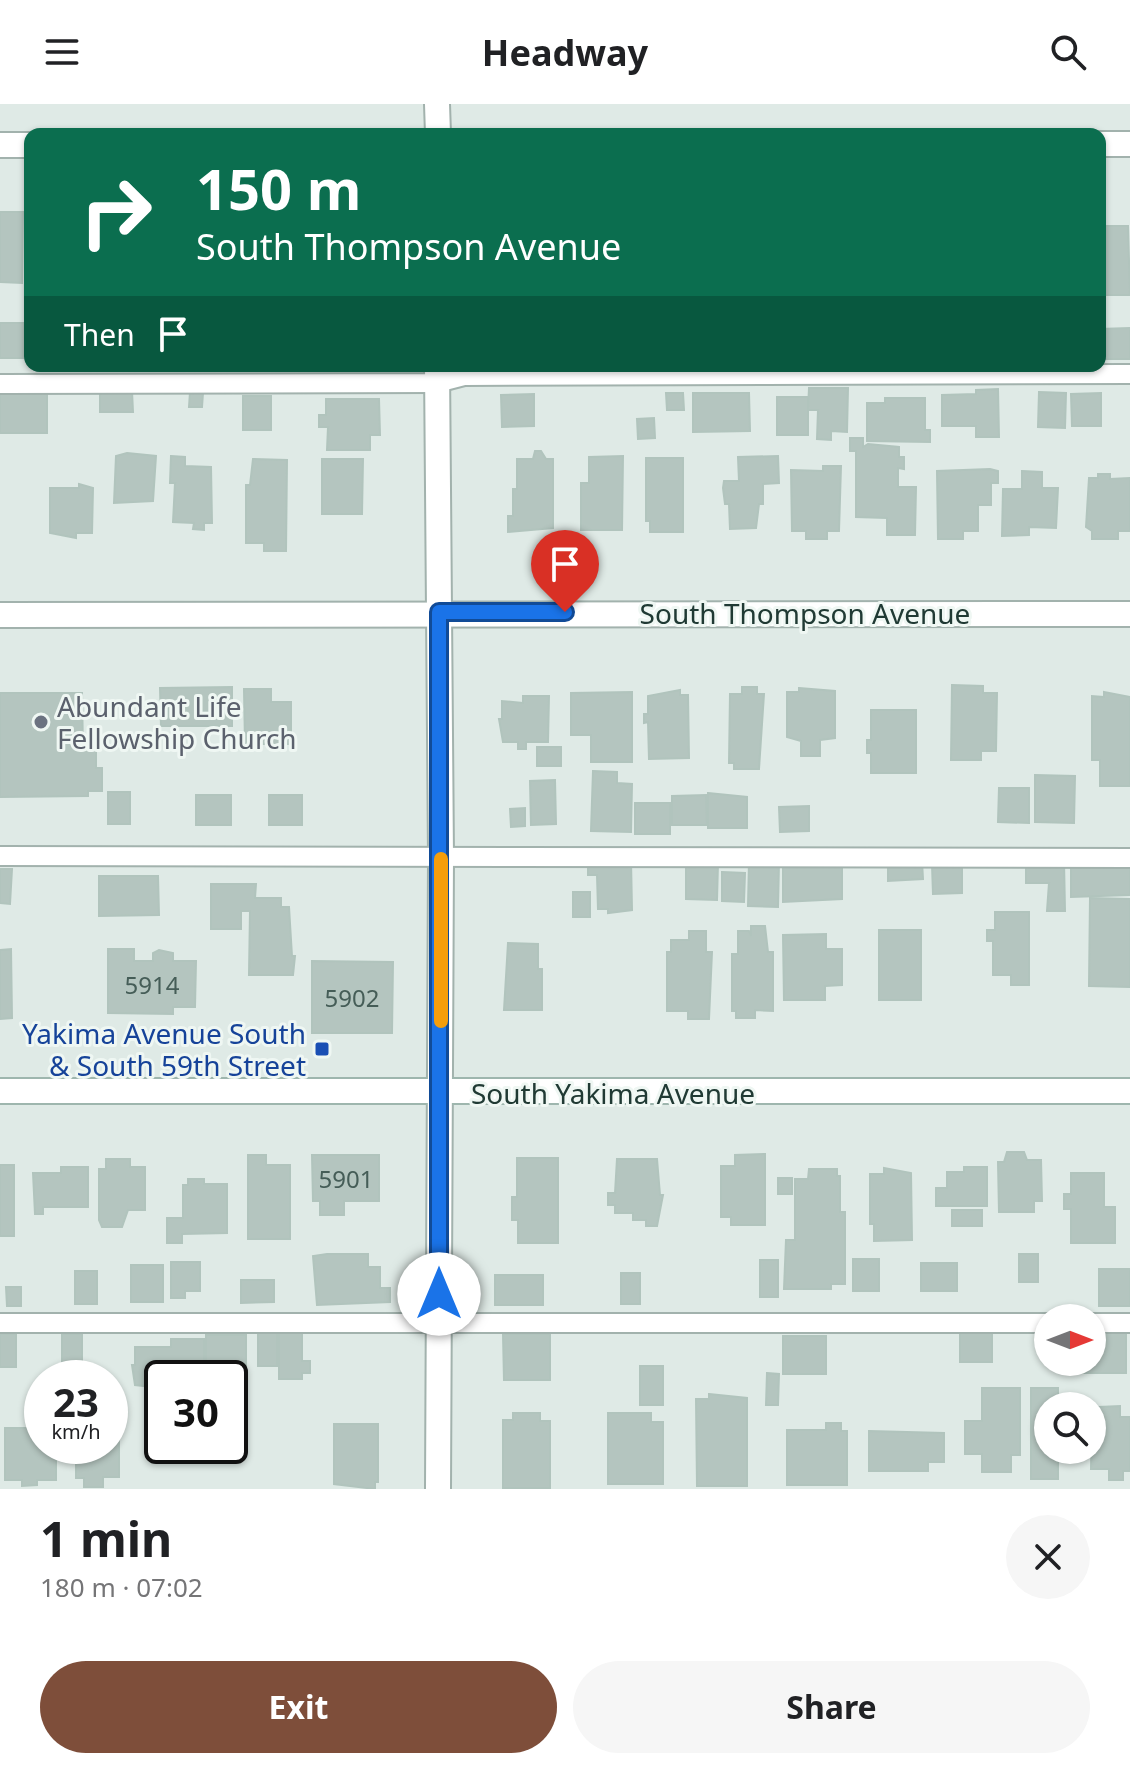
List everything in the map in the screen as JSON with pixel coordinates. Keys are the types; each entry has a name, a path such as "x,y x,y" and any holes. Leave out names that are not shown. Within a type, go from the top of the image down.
{"street":[{"path":"437,104 438,128"},
{"path":"1106,144 1130,144"},
{"path":"0,145 24,145"},
{"path":"437,374 441,857 438,1489"},
{"name":"South Thompson Avenue","path":"0,615 439,612 1130,614"},
{"name":"South Yakima Avenue","path":"0,1091 440,1094 1130,1091"}],"lane":[{"path":"0,384 437,374 1130,374"},
{"path":"0,856 1130,858"},
{"path":"0,1323 1034,1323"},
{"path":"1106,1323 1130,1323"}],"building":[{"path":"0,212 23,212 22,283 0,282"},
{"path":"1106,226 1128,226 1130,295 1106,295"},
{"path":"0,323 24,323 23,358 0,358"},
{"path":"1130,328 1130,359 1106,359 1106,329"},
{"path":"809,388 848,388 847,432 831,431 831,440 817,439 818,410 808,410"},
{"path":"998,389 999,437 976,437 976,426 942,426 942,395 976,394 976,390"},
{"path":"132,391 133,412 100,412 100,392"},
{"path":"190,392 203,393 202,407 189,407"},
{"path":"1039,392 1066,393 1065,428 1038,427"},
{"path":"47,393 47,433 0,433 0,394"},
{"path":"666,393 683,393 684,410 667,410"},
{"path":"693,393 749,393 750,431 693,432"},
{"path":"1101,393 1101,426 1072,426 1071,394"},
{"path":"534,394 534,426 502,427 501,395"},
{"path":"243,396 271,396 271,430 243,430"},
{"path":"777,397 808,397 808,435 777,435"},
{"path":"885,398 925,398 925,430 930,430 930,442 867,441 867,403 885,403"},
{"path":"326,399 379,399 380,435 370,435 370,450 327,450 328,427 319,427 319,415 326,415"},
{"path":"654,418 655,438 638,439 637,419"},
{"path":"850,438 863,438 863,447 868,444 899,447 899,457 904,457 904,469 898,468 898,487 916,487 915,535 887,535 887,518 856,517 856,451 850,451"},
{"path":"535,451 541,451 546,459 553,459 553,528 508,532 508,516 513,516 513,489 517,489 517,459 533,459"},
{"path":"127,453 156,456 153,501 114,503 116,456"},
{"path":"171,456 185,457 185,466 211,467 212,523 204,523 204,530 193,529 194,523 173,522 175,483 170,483"},
{"path":"623,456 622,530 581,530 581,483 589,483 589,457"},
{"path":"778,456 779,483 763,484 763,504 759,504 756,528 730,529 729,504 725,504 723,488 724,481 739,481 738,457"},
{"path":"646,458 683,458 683,532 650,532 650,521 646,521"},
{"path":"253,459 287,460 286,551 264,551 264,543 246,543 246,485 250,485"},
{"path":"322,459 363,459 362,514 322,514"},
{"path":"823,466 841,466 839,531 827,531 827,539 806,539 806,531 792,531 791,470 823,471"},
{"path":"937,471 998,471 998,483 991,483 991,505 978,505 978,531 963,531 963,539 938,539"},
{"path":"1022,471 1042,472 1042,488 1058,488 1056,528 1029,527 1029,535 1002,536 1003,489 1022,489"},
{"path":"1098,474 1110,474 1110,479 1130,478 1130,531 1118,531 1118,539 1092,539 1092,531 1086,527 1089,478 1098,478"},
{"path":"79,484 93,488 92,533 76,533 76,538 50,533 50,488 79,488"},
{"path":"952,685 983,686 983,693 997,693 996,751 981,751 981,760 951,760"},
{"path":"232,687 232,726 161,726 160,688"},
{"path":"742,687 757,687 757,694 764,694 759,769 734,769 734,763 729,763 730,694 742,694"},
{"path":"799,688 835,691 835,738 820,740 820,756 801,756 801,741 787,737 787,692 799,692"},
{"path":"244,689 271,689 271,702 291,702 291,744 245,744"},
{"path":"680,690 680,695 688,695 689,758 649,759 648,722 644,723 644,714 648,714 648,696"},
{"path":"632,692 632,762 591,762 591,735 571,735 571,693"},
{"path":"1104,692 1130,697 1130,786 1100,786 1100,760 1092,760 1092,696 1104,697"},
{"name":"Abundant Life Fellowship Church","path":"0,693 82,693 83,750 96,750 96,768 102,768 102,791 88,791 88,796 0,797"},
{"path":"523,696 549,696 548,742 526,742 526,749 518,749 518,742 503,742 499,719 502,719 502,701 523,703"},
{"path":"871,710 916,710 916,773 871,773 871,753 867,753 867,740 871,740"},
{"path":"537,747 561,747 561,766 537,766"},
{"path":"593,771 617,772 617,783 632,784 631,832 591,831"},
{"path":"1035,775 1075,776 1074,823 1035,822"},
{"path":"555,780 556,824 531,825 530,781"},
{"path":"999,788 1029,788 1029,823 998,822"},
{"path":"108,792 130,792 130,824 108,824"},
{"path":"708,793 747,797 747,828 708,828"},
{"path":"196,795 231,795 231,825 196,825"},
{"path":"269,795 302,795 302,825 269,825"},
{"path":"706,795 707,825 672,825 672,796"},
{"path":"635,803 670,803 670,834 635,834"},
{"path":"809,806 809,831 780,832 779,807"},
{"path":"525,808 525,826 511,827 510,809"},
{"path":"631,860 632,910 608,913 608,909 598,909 597,875 588,875 588,861"},
{"path":"1130,860 1130,895 1071,897 1071,866"},
{"path":"749,861 779,862 778,907 748,906"},
{"path":"922,861 923,879 888,881 888,862"},
{"path":"1026,861 1064,861 1065,911 1047,911 1049,883 1026,883"},
{"path":"686,863 718,863 717,900 686,899"},
{"path":"783,864 842,865 842,899 783,902"},
{"path":"932,865 962,865 962,893 933,894"},
{"path":"0,869 12,869 10,904 0,903"},
{"path":"722,872 745,873 744,902 722,901"},
{"path":"99,876 158,876 159,915 99,916"},
{"path":"211,884 256,884 255,898 281,898 281,907 289,907 292,956 295,956 293,975 249,975 250,911 241,911 241,929 211,929"},
{"path":"573,892 590,892 590,917 573,917"},
{"path":"1090,898 1130,899 1130,987 1089,986"},
{"path":"995,912 1029,912 1029,985 1011,985 1011,975 993,975 993,941 987,941 987,930 995,930"},
{"path":"751,926 765,926 768,952 773,952 773,1011 755,1010 755,1018 736,1018 736,1011 732,1011 732,954 738,954 738,931 749,931 751,936"},
{"path":"879,930 921,930 921,1000 879,1000"},
{"path":"689,931 706,931 706,952 712,952 709,1019 688,1019 688,1011 667,1011 667,952 671,952 671,940 689,940"},
{"path":"826,934 826,949 842,949 842,985 825,986 825,1000 784,1000 783,935"},
{"path":"508,943 538,944 538,969 542,969 542,1010 504,1010"},
{"path":"11,949 12,1018 0,1019 0,950"},
{"path":"108,949 134,949 134,961 153,961 153,953 159,950 173,953 173,961 196,961 195,1007 173,1007 173,1014 108,1013"},
{"path":"312,961 393,962 392,1033 312,1033"},
{"path":"1007,1152 1024,1152 1027,1160 1041,1160 1042,1201 1034,1201 1034,1212 999,1212 998,1162 1004,1162"},
{"path":"765,1154 765,1225 731,1225 731,1217 721,1217 721,1166 735,1166 735,1155"},
{"path":"248,1155 266,1155 266,1165 290,1165 290,1239 248,1239"},
{"path":"312,1155 379,1155 379,1201 344,1201 344,1215 320,1215 320,1201 313,1201"},
{"path":"517,1158 558,1158 558,1243 518,1243 518,1220 512,1220 512,1197 517,1197"},
{"path":"106,1159 130,1159 130,1167 145,1167 145,1210 128,1210 122,1227 102,1227 99,1220 99,1169 106,1169"},
{"path":"617,1159 657,1159 660,1195 663,1195 657,1226 646,1226 646,1220 633,1220 633,1213 615,1213 615,1205 608,1205 608,1193 615,1193"},
{"path":"0,1165 14,1165 14,1236 0,1236"},
{"path":"61,1167 88,1167 88,1207 43,1207 43,1214 35,1214 33,1173 61,1173"},
{"path":"964,1167 987,1167 987,1206 936,1206 936,1188 947,1188 947,1172 964,1172"},
{"path":"884,1168 911,1173 912,1240 874,1241 874,1224 870,1224 870,1174 884,1174"},
{"path":"809,1169 837,1169 837,1176 840,1176 840,1212 845,1212 845,1284 831,1284 831,1289 784,1289 786,1240 795,1240 795,1179 808,1179"},
{"path":"1071,1173 1104,1173 1104,1207 1115,1207 1115,1243 1071,1243 1071,1209 1064,1209 1064,1194 1071,1194"},
{"path":"778,1178 792,1178 792,1194 778,1194"},
{"path":"188,1179 204,1179 204,1184 227,1184 227,1233 182,1234 182,1243 167,1243 167,1218 183,1218 183,1185 188,1185"},
{"path":"952,1210 982,1210 982,1226 952,1226"},
{"path":"368,1254 368,1267 380,1267 380,1288 390,1288 390,1302 317,1305 313,1256"},
{"path":"1019,1254 1038,1254 1038,1282 1019,1282"},
{"path":"853,1259 879,1259 879,1291 853,1291"},
{"path":"760,1260 778,1260 778,1297 760,1297"},
{"path":"171,1262 200,1262 200,1291 185,1291 185,1298 171,1298"},
{"path":"921,1263 957,1263 957,1291 921,1291"},
{"path":"131,1265 163,1265 163,1302 131,1302"},
{"path":"1099,1269 1130,1269 1130,1306 1099,1304"},
{"path":"75,1271 97,1271 97,1304 75,1304"},
{"path":"621,1273 640,1273 640,1304 621,1304"},
{"path":"495,1275 543,1275 543,1305 495,1305"},
{"path":"241,1280 274,1280 274,1302 241,1303"},
{"path":"6,1287 21,1287 21,1306 7,1306"},
{"path":"960,1332 992,1332 992,1362 960,1362"},
{"path":"258,1333 277,1333 277,1366 258,1366"},
{"path":"279,1333 302,1333 302,1361 310,1361 310,1373 302,1373 302,1379 279,1379"},
{"path":"1106,1333 1126,1333 1126,1373 1106,1373"},
{"path":"0,1334 16,1334 16,1367 0,1367"},
{"path":"62,1334 82,1334 82,1360 62,1360"},
{"path":"503,1334 550,1334 550,1380 504,1380"},
{"path":"206,1335 246,1335 246,1360 206,1360"},
{"path":"783,1336 826,1336 826,1374 783,1374"},
{"path":"171,1339 204,1339 204,1360 144,1360 144,1386 135,1385 132,1365 135,1365 135,1347 171,1347"},
{"path":"640,1366 663,1366 663,1405 640,1405"},
{"path":"767,1373 779,1374 778,1405 766,1405"},
{"path":"982,1388 1020,1388 1020,1455 1011,1455 1011,1472 982,1472 982,1454 965,1454 965,1421 982,1421"},
{"path":"1031,1388 1058,1388 1058,1392 1034,1392 1034,1464 1058,1464 1058,1479 1031,1479"},
{"path":"709,1394 747,1398 747,1486 697,1486 696,1399 709,1399"},
{"path":"1120,1406 1120,1417 1130,1417 1130,1471 1123,1471 1123,1480 1109,1480 1109,1469 1091,1469 1091,1464 1106,1464 1106,1407"},
{"path":"513,1413 540,1413 540,1421 550,1421 550,1488 503,1488 503,1420 513,1420"},
{"path":"608,1413 651,1413 651,1422 663,1422 663,1484 608,1484"},
{"path":"826,1423 841,1423 841,1431 847,1431 847,1485 787,1485 787,1430 826,1430"},
{"path":"334,1424 378,1424 378,1482 375,1482 375,1489 334,1484"},
{"path":"5,1428 24,1428 24,1464 56,1464 56,1480 37,1480 37,1485 22,1486 22,1480 5,1480"},
{"path":"869,1431 944,1433 944,1462 928,1462 928,1471 869,1471"},
{"path":"76,1464 119,1464 119,1477 103,1477 103,1487 84,1487 84,1478 76,1478"}],"slow traffic":[{"path":"441,859 441,1021"}],"place":[{"name":"Abundant Life Fellowship Church","path":"41,722"},
{"name":"Yakima Avenue South & South 59th Street","path":"322,1049"}],"route":[{"path":"439,1294 439,612 565,612"}]}
